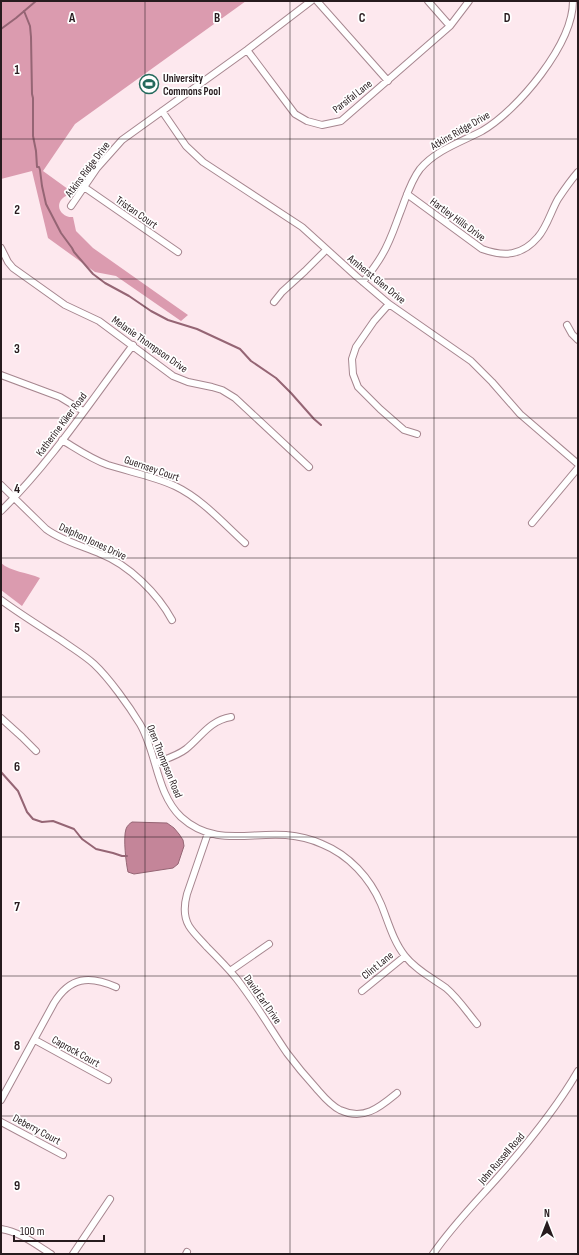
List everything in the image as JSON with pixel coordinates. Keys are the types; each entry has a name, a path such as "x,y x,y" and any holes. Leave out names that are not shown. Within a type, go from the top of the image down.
{"street":[{"name":"Atkins Ridge Drive","path":"71,206 97,168 122,140 247,50 311,1"},
{"path":"317,1 388,81"},
{"path":"428,1 450,26"},
{"name":"Parsifal Lane","path":"247,50 295,114 307,121 322,125 341,121 450,26 469,1"},
{"name":"Atkins Ridge Drive","path":"363,282 383,254 401,212 412,181 420,169 432,158 498,120 515,105 544,70 566,33 574,1"},
{"name":"Amherst Glen Drive","path":"162,111 186,146 203,162 302,228 389,304 471,361 520,414 578,464"},
{"name":"Hartley Hills Drive","path":"407,194 482,249 495,254 509,254 525,248 538,237 558,200 578,172"},
{"name":"Tristan Court","path":"84,187 178,252"},
{"name":"Melanie Thompson Drive","path":"1,248 8,262 13,268 65,304 99,321 174,376 182,380 222,390 235,398 309,467"},
{"path":"274,302 282,292 305,272 326,250"},
{"path":"389,304 374,321 356,347 352,359 353,374 358,387 380,409 404,430 418,434"},
{"path":"567,325 572,334 578,340"},
{"name":"Katherine Kiker Road","path":"1,511 42,466 132,345"},
{"path":"1,375 60,397 83,411"},
{"name":"Guernsey Court","path":"62,440 101,462 158,479 180,488 204,505 245,543"},
{"path":"532,523 578,468"},
{"name":"Dalphon Jones Drive","path":"1,485 54,534 103,554 128,569 157,598 172,620"},
{"name":"Oren Thompson Road","path":"1,600 83,655 105,676 140,725 150,746 163,790 174,808 190,823 208,832 231,837 295,836 322,843 340,854 356,866 369,882 380,903 398,946 405,956 416,967 451,992 477,1024"},
{"path":"155,763 178,754 186,749 214,723 231,717"},
{"path":"1,718 36,751"},
{"name":"David Earl Drive","path":"208,832 184,905 188,924 195,935 230,971 250,996 305,1076 333,1105 348,1112 357,1114 367,1113 381,1106 397,1093"},
{"path":"230,971 269,944"},
{"name":"Clint Lane","path":"362,991 405,956"},
{"path":"1,1100 57,998 64,990 81,980 94,979 116,987"},
{"name":"Caprock Court","path":"34,1040 108,1080"},
{"name":"John Russell Road","path":"433,1254 456,1224 508,1166 547,1119 578,1071"},
{"name":"Deberry Court","path":"1,1122 63,1154"},
{"path":"73,1254 110,1199"},
{"path":"1,1229 17,1233 51,1254"}],"shaded area":[{"path":"1,1 246,1 75,124 43,171 72,192 61,200 59,207 61,212 66,216 73,217 76,231 93,248 188,315 181,321 116,276 95,272 48,238 32,171 1,179"},
{"name":"University Commons Pool","path":"152,77 155,77 157,80 153,84 155,90 152,92 145,82"},
{"path":"1,563 14,570 40,578 22,606 1,590"},
{"path":"132,822 167,823 174,828 183,840 184,846 178,864 173,868 134,874 128,872 125,850 125,833 127,827"}],"waterway":[{"path":"1,29 36,1"},
{"path":"24,11 30,26 31,37 33,136 37,167 39,167 40,170 46,204 61,233 74,252 93,274 151,311 168,320 197,329 240,349 251,361 276,378 321,425"},
{"path":"1,772 18,791 27,812 33,819 42,822 53,821 74,829 82,839 96,849 127,856"}],"place":[{"name":"University Commons Pool","path":"149,84"}]}
